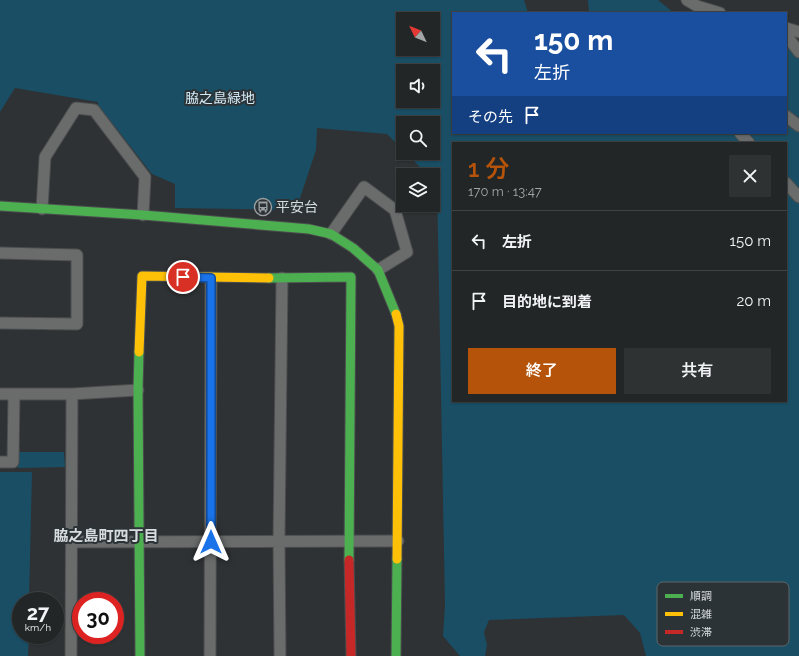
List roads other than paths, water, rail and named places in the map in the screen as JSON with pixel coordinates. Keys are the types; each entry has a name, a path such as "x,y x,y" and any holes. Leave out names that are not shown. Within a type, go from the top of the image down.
{"street":[{"path":"687,0 697,6 717,12"},
{"path":"787,28 799,32"},
{"path":"787,36 799,52"},
{"path":"42,209 46,157 76,108 94,110 146,177 143,215"},
{"path":"787,117 799,126"},
{"path":"741,134 748,142"},
{"path":"787,184 799,197"},
{"path":"331,234 364,187 395,210 407,252 378,270"},
{"path":"0,206 143,215 289,226 309,229 331,234 353,248 378,270 396,313 399,326 396,656"},
{"path":"0,254 77,254 77,324 0,323"},
{"path":"140,656 138,390 142,276 211,278 351,278 349,542 351,656"},
{"path":"210,656 211,278"},
{"path":"280,656 279,540 282,278"},
{"path":"0,394 72,394 138,390"},
{"path":"0,462 13,462 14,394"},
{"path":"71,656 72,394"},
{"path":"71,542 211,542 279,540 349,542 398,541"}],"place":[{"name":"平安台","path":"263,207"}],"district":[{"name":"脇之島町四丁目","path":"106,536"}],"park label":[{"name":"脇之島緑地","path":"220,98"}]}
